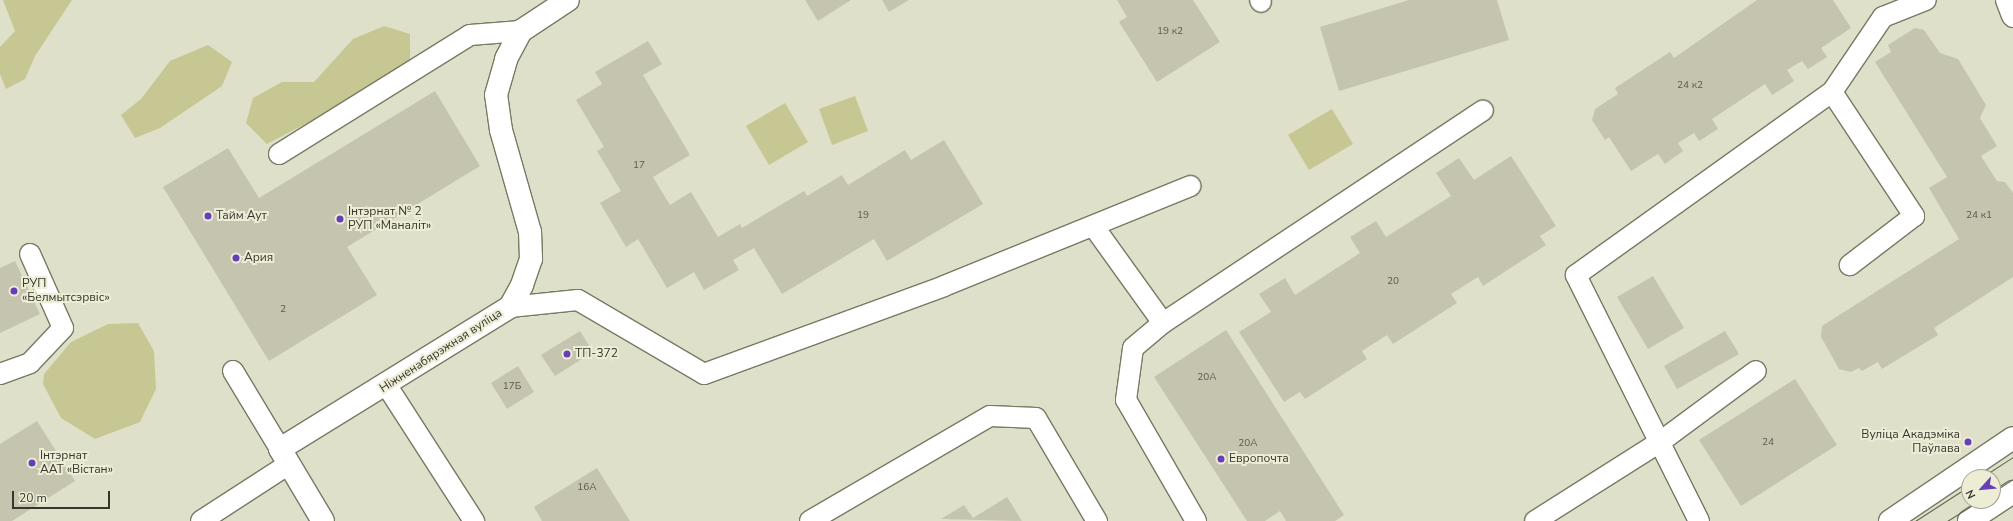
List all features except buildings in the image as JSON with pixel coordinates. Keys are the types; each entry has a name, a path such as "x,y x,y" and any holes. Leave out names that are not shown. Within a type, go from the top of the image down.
{"street":[{"name":"Ніжненабярэжная вуліца","path":"284,457 387,386 510,306 522,285 531,259 530,232 501,130 496,95 506,59 521,31 568,0"},
{"path":"2007,0 2013,16"},
{"path":"1890,521 2013,438"},
{"path":"284,457 323,521"},
{"path":"1969,521 2013,492"}],"lane":[{"path":"1699,521 1576,275 1832,92 1883,17 1926,0"},
{"path":"279,154 470,35 521,31"},
{"path":"1832,92 1914,216 1850,265"},
{"path":"1196,521 1126,400 1133,348 1163,323 1483,110"},
{"path":"510,306 578,300 704,374 1094,227 1190,186"},
{"path":"1094,227 1163,323"},
{"path":"0,374 30,364 63,328 30,254"},
{"path":"201,521 284,457 233,371"},
{"path":"1535,521 1660,442 1756,371"},
{"path":"387,386 474,521"},
{"path":"810,521 990,416 1036,418 1097,521"}],"green space":[{"path":"3,0 72,0 35,56 25,79 6,89 0,74 0,47 15,31"},
{"path":"384,26 410,34 410,62 351,100 267,144 246,123 253,98 282,82 314,82 353,39"},
{"path":"208,45 232,62 222,86 160,128 135,138 121,115 141,99 170,61"},
{"path":"855,96 868,131 832,145 819,109"},
{"path":"785,103 808,142 769,165 746,126"},
{"path":"1332,109 1353,144 1309,170 1288,135"},
{"path":"138,323 154,351 156,389 140,422 95,439 61,418 43,384 44,374 71,342 108,324"}],"tram line":[{"path":"1994,469 2013,457"},
{"path":"2001,487 2013,479"},
{"path":"1915,521 1961,491"},
{"path":"1947,521 1966,509"}],"place":[{"name":"Тайм Аут","path":"208,216"},
{"name":"Інтэрнат № 2 РУП «Маналіт»","path":"340,219"},
{"name":"Ария","path":"236,258"},
{"name":"РУП «Белмытсэрвіс»","path":"14,291"},
{"name":"ТП-372","path":"567,354"},
{"name":"Вуліца Акадэміка Паўлава","path":"1968,442"},
{"name":"Европочта","path":"1221,459"},
{"name":"Інтэрнат ААТ «Вістан»","path":"32,463"}]}
